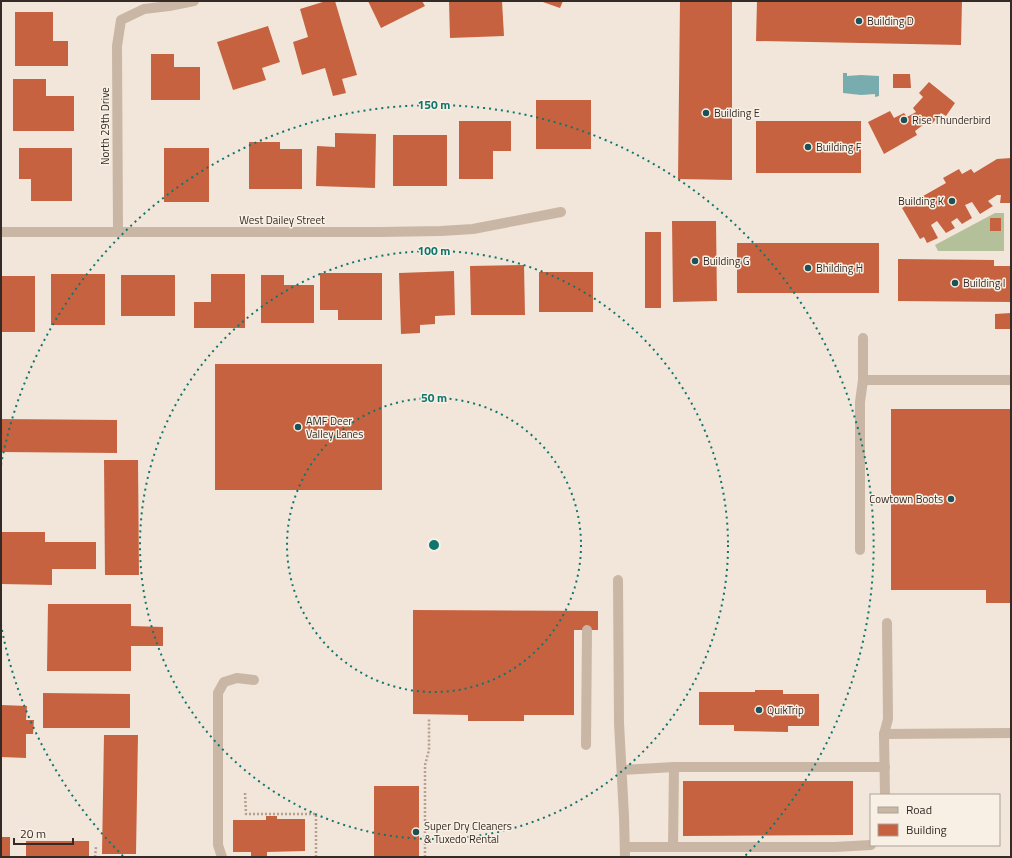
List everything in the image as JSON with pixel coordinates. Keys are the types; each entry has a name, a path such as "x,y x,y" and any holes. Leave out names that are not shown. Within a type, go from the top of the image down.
{"street":[{"name":"North 29th Drive","path":"118,232 116,46 121,20 144,9 194,1"},
{"name":"West Dailey Street","path":"1,232 441,231 473,229 561,212"},
{"path":"860,550 860,402 864,380 864,338"},
{"path":"864,380 1011,380"},
{"path":"618,580 619,723 625,852 673,847 835,847 870,845"},
{"path":"885,794 884,734 888,719 887,623"},
{"path":"586,745 587,630"},
{"path":"222,857 218,845 218,693 224,682 237,678 254,680"},
{"path":"884,734 1011,733"},
{"path":"622,770 674,767 885,767"},
{"path":"673,847 674,767"}],"path":[{"path":"425,857 425,765 429,750 429,718"},
{"path":"245,793 246,814 316,814 316,856"},
{"path":"95,857 96,847"}],"green space":[{"path":"995,213 1004,213 1004,251 938,251 935,245"}],"water":[{"path":"843,73 847,73 847,76 879,76 879,96 875,97 875,94 861,95 843,93"}],"building":[{"path":"326,1 335,1 357,75 342,79 346,93 333,96 325,68 302,75 293,42 308,37 300,9"},
{"path":"368,1 422,1 425,6 381,28"},
{"path":"449,1 502,1 504,36 450,38"},
{"path":"540,1 563,1 560,8"},
{"name":"Building E","path":"680,1 732,1 732,180 678,179"},
{"name":"Building D","path":"757,1 962,1 961,45 756,41"},
{"path":"15,12 53,12 53,41 68,41 68,66 15,66"},
{"path":"268,26 280,62 262,68 266,80 233,90 217,42"},
{"path":"151,54 174,54 174,67 200,67 200,100 151,100"},
{"path":"893,74 910,74 911,88 893,88"},
{"path":"13,79 46,79 46,96 74,96 74,131 13,131"},
{"name":"Rise Thunderbird","path":"929,82 955,103 946,116 941,113 931,125 927,122 915,131 917,135 884,154 868,122 890,111 894,118 904,113 907,117 916,112 913,108 923,97 919,93"},
{"path":"536,100 591,100 591,149 536,149"},
{"path":"459,121 511,121 511,151 493,151 493,179 459,179"},
{"name":"Building F","path":"756,121 861,121 861,173 756,173"},
{"path":"335,133 376,134 375,188 316,186 317,146 335,147"},
{"path":"393,135 447,135 447,186 393,186"},
{"path":"249,142 280,142 280,149 302,149 302,189 249,189"},
{"path":"19,148 72,148 72,201 31,201 31,179 19,179"},
{"path":"164,148 209,148 209,202 164,202"},
{"name":"Building K","path":"1011,158 1011,203 1000,203 1001,195 997,195 988,201 993,206 980,214 972,202 965,205 972,218 962,224 957,218 951,222 955,228 946,233 937,221 931,225 938,238 927,243 924,237 920,239 902,208 946,183 943,178 959,169 962,174 971,169 974,173 997,159"},
{"path":"990,218 1001,218 1001,231 990,231"},
{"name":"Building G","path":"672,221 716,221 717,301 673,302"},
{"path":"645,232 661,232 661,308 645,308"},
{"name":"Bhilding H","path":"737,243 879,243 879,293 737,293"},
{"name":"Building I","path":"898,259 994,260 994,266 1011,266 1011,302 898,301"},
{"path":"524,265 525,315 471,315 470,266"},
{"path":"454,271 455,315 435,316 435,324 420,325 420,333 401,334 399,273"},
{"path":"539,272 593,272 593,312 539,312"},
{"path":"320,273 382,273 382,320 338,320 338,310 320,310"},
{"path":"51,274 105,274 105,325 51,325"},
{"path":"211,274 245,274 245,328 194,328 194,302 211,302"},
{"path":"121,275 175,275 175,316 121,316"},
{"path":"261,275 284,275 284,285 314,285 314,323 261,323"},
{"path":"2,276 35,276 35,332 1,332"},
{"path":"1011,313 1011,329 995,329 995,314"},
{"name":"AMF Deer Valley Lanes","path":"215,364 382,364 382,490 215,490"},
{"name":"Cowtown Boots","path":"891,409 1011,409 1011,603 986,603 986,590 891,590"},
{"path":"1,419 117,420 117,453 1,452"},
{"path":"104,460 138,460 139,575 105,575"},
{"path":"1,532 45,532 45,542 96,542 96,569 52,569 52,585 1,584"},
{"path":"48,604 131,604 131,626 163,627 163,646 131,646 131,671 47,671"},
{"path":"413,610 598,611 598,630 574,630 574,715 524,715 524,721 468,721 468,715 413,714"},
{"name":"QuikTrip","path":"755,690 783,690 783,694 819,694 819,726 788,726 788,732 734,731 734,725 699,725 699,692 755,692"},
{"path":"43,693 130,694 130,728 43,728"},
{"path":"1,705 27,706 26,720 34,720 33,734 26,734 26,758 1,757"},
{"path":"104,735 138,735 136,854 102,854"},
{"path":"683,781 853,781 853,835 683,836"},
{"path":"374,786 419,786 419,857 374,857"},
{"path":"266,816 277,816 277,819 305,819 305,851 267,852 267,857 251,856 251,852 233,852 233,820 266,820"},
{"path":"1,837 10,837 10,857 1,857"},
{"path":"26,841 89,841 89,857 26,857"}],"place":[{"name":"Building D","path":"859,21"},
{"name":"Building E","path":"706,113"},
{"name":"Rise Thunderbird","path":"904,120"},
{"name":"Building F","path":"808,147"},
{"name":"Building K","path":"952,201"},
{"name":"Building G","path":"695,261"},
{"name":"Bhilding H","path":"808,268"},
{"name":"Building I","path":"955,283"},
{"name":"AMF Deer Valley Lanes","path":"298,427"},
{"name":"Cowtown Boots","path":"951,499"},
{"name":"QuikTrip","path":"759,710"},
{"name":"Super Dry Cleaners & Tuxedo Rental","path":"416,832"}]}
